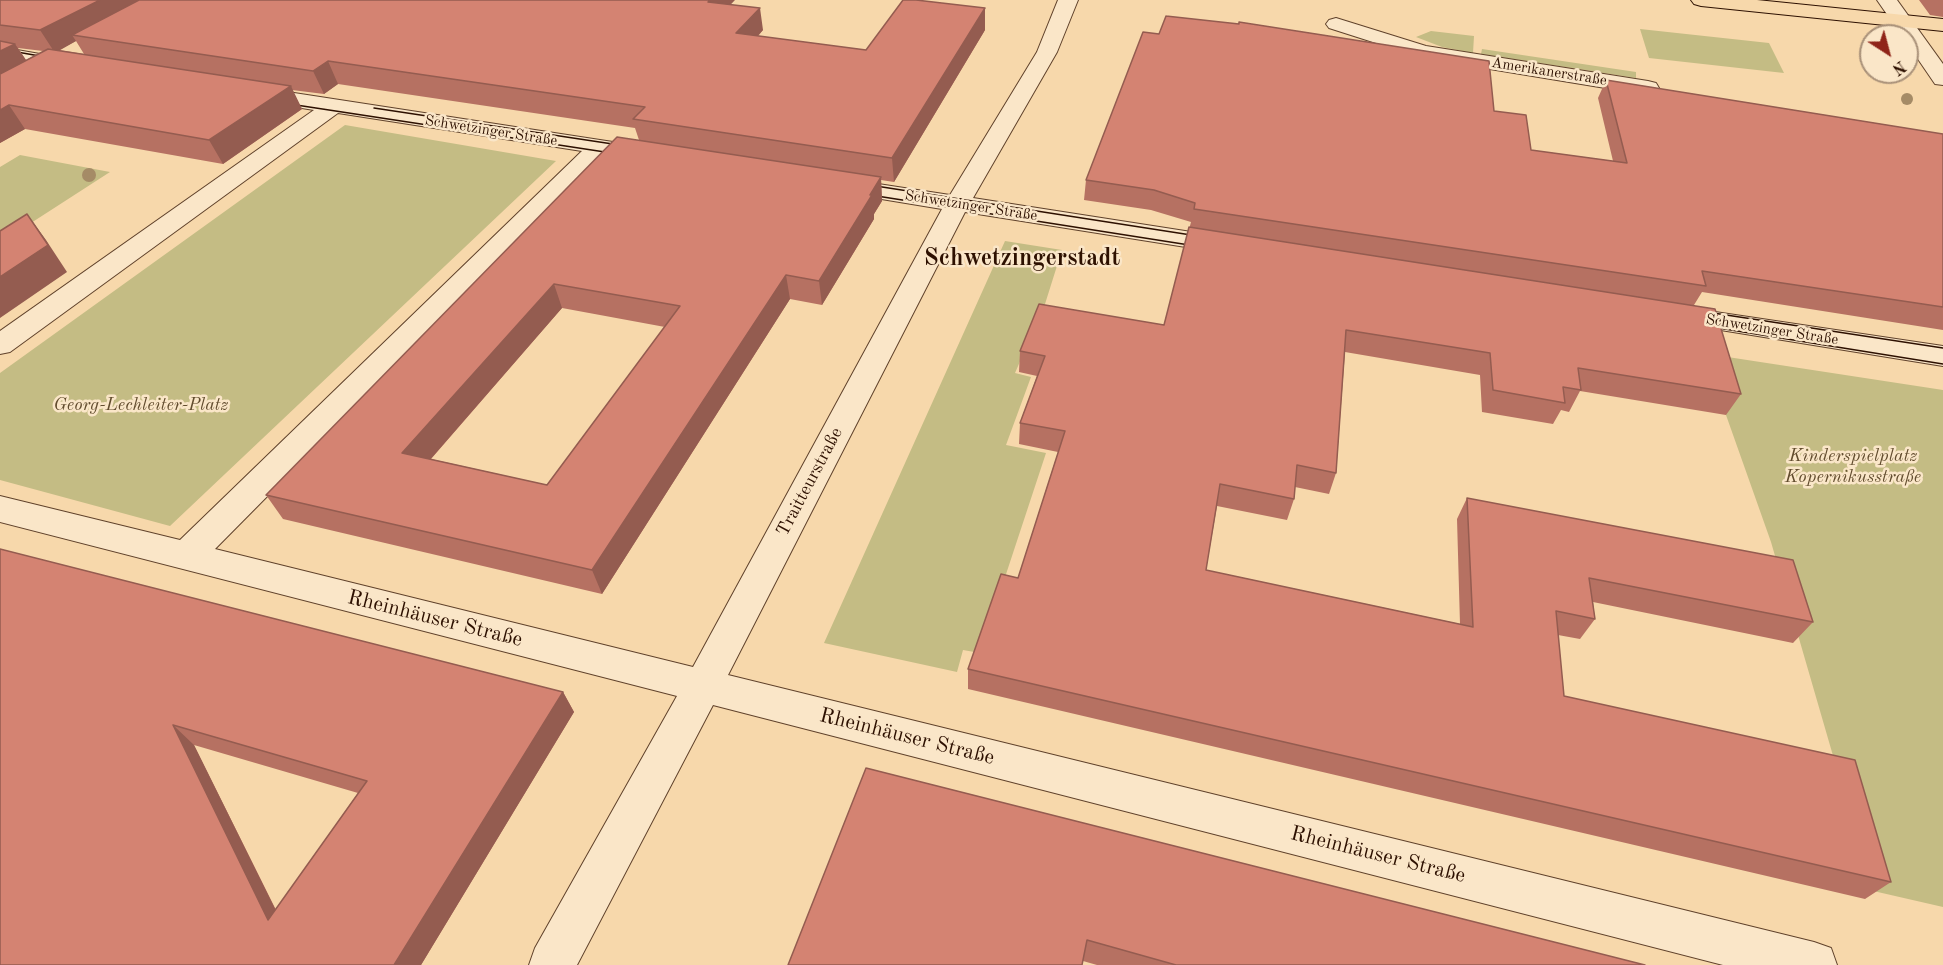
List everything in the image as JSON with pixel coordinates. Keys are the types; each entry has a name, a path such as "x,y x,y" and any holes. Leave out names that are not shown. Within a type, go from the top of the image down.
{"main road":[{"path":"1701,0 1943,25"},
{"path":"1901,21 1899,12 1917,4"}],"street":[{"name":"Traitteurstraße","path":"552,965 703,686 957,204 1047,52 1068,0"},
{"path":"1887,0 1943,79"},
{"name":"Amerikanerstraße","path":"1336,24 1423,52 1673,92"},
{"path":"0,53 58,63"},
{"path":"28,79 58,63 89,58"},
{"name":"Schwetzinger Straße","path":"229,90 667,158"},
{"path":"0,345 332,106"},
{"path":"186,556 600,147"},
{"name":"Schwetzinger Straße","path":"817,182 1252,249"},
{"name":"Schwetzinger Straße","path":"1653,311 1943,356"},
{"name":"Rheinhäuser Straße","path":"0,509 1814,965"}],"green space":[{"path":"1640,29 1769,43 1784,73 1649,58"},
{"path":"1431,31 1474,36 1473,53 1442,47 1416,37"},
{"path":"1482,49 1636,72 1636,78 1481,54"},
{"name":"Georg-Lechleiter-Platz","path":"345,125 556,161 170,526 0,480 0,373"},
{"path":"20,155 110,172 0,243 0,167"},
{"path":"1005,241 1062,250 1045,304 1015,373 1031,377 1006,445 1046,453 980,653 963,650 957,672 824,643"},
{"name":"Kinderspielplatz Kopernikusstraße","path":"1708,354 1943,390 1943,907 1869,890 1836,766 1771,542 1726,415"}],"building":[{"path":"0,0 100,0 40,30 0,25"},
{"path":"139,0 710,0 708,2 760,8 736,33 866,50 903,0 985,8 892,158 633,119 645,107 328,61 313,71 72,35"},
{"path":"1166,16 1239,24 1239,22 1489,61 1494,111 1526,115 1531,150 1627,163 1606,80 1943,134 1943,307 1702,271 1706,286 1194,209 1195,203 1154,190 1086,180 1143,32 1159,34"},
{"path":"0,41 15,44 0,51"},
{"path":"48,49 291,86 209,140 9,105 0,110 0,74"},
{"path":"617,137 881,177 819,281 786,275 592,570 266,495","holes":["554,284 680,306 547,485 402,453"]},
{"path":"27,214 48,245 0,277 0,231"},
{"path":"1189,227 1715,309 1741,394 1578,368 1581,390 1563,387 1565,403 1493,390 1490,353 1346,330 1336,473 1297,465 1294,499 1220,484 1206,570 1473,627 1467,498 1793,560 1813,622 1589,578 1595,619 1556,611 1564,696 1855,760 1891,882 968,669 1001,574 1018,578 1065,431 1020,423 1045,356 1020,351 1039,304 1164,325"},
{"path":"0,549 563,692 394,965 0,965","holes":["173,725 367,781 268,920"]},
{"path":"866,768 1645,965 1176,965 1087,940 1082,965 788,965"}],"tram line":[{"path":"0,49 51,58"},
{"path":"283,103 618,154"},
{"path":"374,108 626,146"},
{"path":"863,184 1204,237"},
{"path":"864,194 1202,247"},
{"path":"1700,311 1943,348"},
{"path":"1706,326 1943,364"}],"district":[{"name":"Schwetzingerstadt","path":"1022,259"}]}
